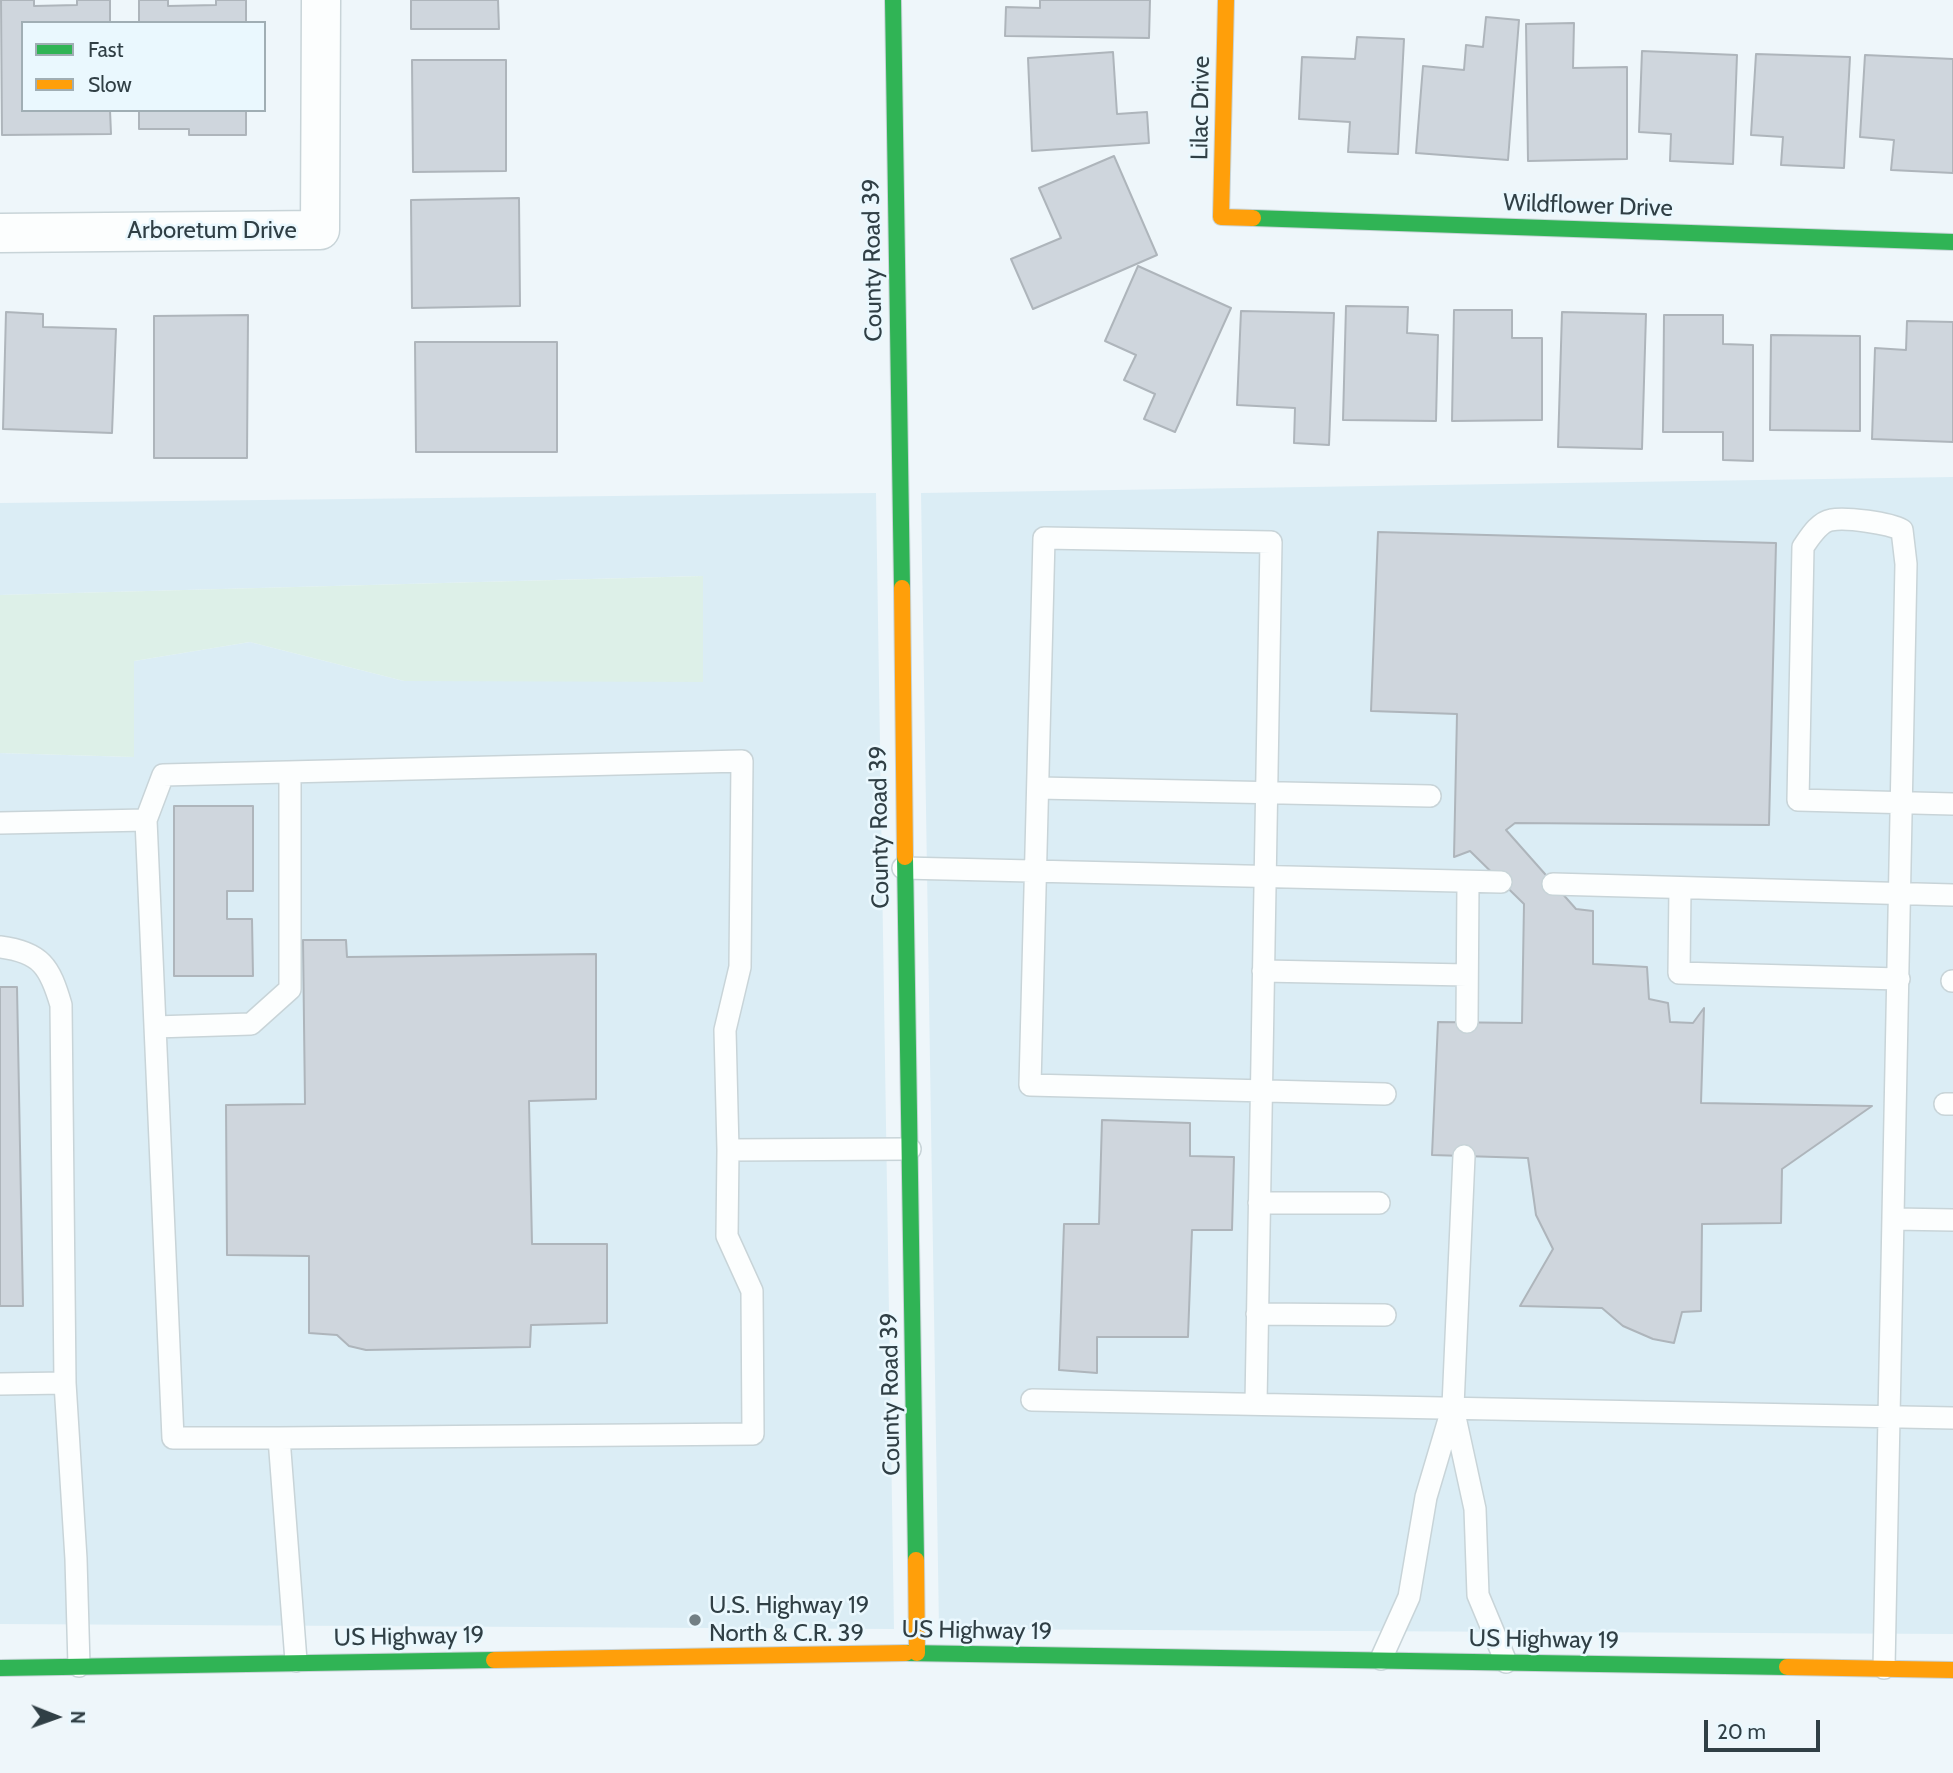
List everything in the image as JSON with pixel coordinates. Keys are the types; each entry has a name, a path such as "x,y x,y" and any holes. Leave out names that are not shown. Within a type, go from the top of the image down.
{"main road":[{"name":"County Road 39","path":"893,0 903,868 911,1150 917,1653"},
{"name":"Lilac Drive","path":"1221,217 1226,0"},
{"name":"Wildflower Drive","path":"1221,217 1953,242"},
{"name":"US Highway 19","path":"0,1668 296,1661 917,1653 1953,1670"}],"street":[{"name":"Arboretum Drive","path":"0,233 320,230 321,0"}],"lane":[{"path":"1884,1668 1899,979 1900,894 1902,802 1906,564 1902,530 1891,524 1831,520 1819,526 1803,547 1798,800 1902,802 1953,804"},
{"path":"1256,1403 1257,1314 1261,1089 1263,971 1264,877 1271,542 1044,538 1030,1084 1261,1089 1385,1094"},
{"path":"742,761 740,967 725,1030 728,1150 726,1236 752,1291 753,1434 173,1438 146,820 163,775 742,761"},
{"path":"155,1027 251,1024 290,989 290,774"},
{"path":"1038,788 1430,796"},
{"path":"0,823 146,820"},
{"path":"903,868 1501,882"},
{"path":"1467,1022 1468,882"},
{"path":"1553,884 1953,895"},
{"path":"1680,888 1679,973 1899,979"},
{"path":"0,947 27,950 52,973 61,1005 65,1383 76,1559 79,1666"},
{"path":"1263,971 1467,975"},
{"path":"728,1150 911,1150"},
{"path":"1381,1659 1409,1597 1426,1497 1453,1406 1464,1156"},
{"path":"1259,1203 1379,1203"},
{"path":"1894,1219 1953,1220"},
{"path":"1257,1314 1385,1315"},
{"path":"0,1384 65,1383"},
{"path":"1032,1400 1453,1406 1953,1418"},
{"path":"1453,1406 1475,1509 1478,1595 1506,1662"},
{"path":"279,1438 296,1661"}],"shaded area":[{"path":"1953,477 1953,1634 939,1629 921,493"},
{"path":"876,493 894,1629 0,1624 0,753 133,757 134,661 250,642 404,681 703,681 702,576 0,595 0,503"},
{"path":"703,576 703,682 404,681 250,642 134,661 134,757 0,753 0,595"}],"building":[{"path":"1,0 34,0 34,6 77,5 77,0 110,0 110,21 21,21 21,112 110,112 111,134 2,135"},
{"path":"139,0 168,0 168,6 216,5 216,0 246,0 246,21 139,21"},
{"path":"411,0 498,0 499,29 411,29"},
{"path":"1040,0 1150,0 1149,38 1005,36 1006,7 1040,8"},
{"path":"1486,17 1519,20 1508,160 1416,153 1423,66 1464,70 1466,45 1483,47"},
{"path":"1574,23 1573,68 1627,67 1627,159 1528,161 1526,24"},
{"path":"1357,37 1404,39 1398,154 1348,152 1350,122 1299,119 1302,57 1355,59"},
{"path":"1642,51 1737,55 1733,164 1670,161 1671,134 1639,132"},
{"path":"1113,52 1117,114 1147,112 1149,143 1032,151 1028,58"},
{"path":"1756,54 1850,57 1844,168 1781,165 1783,137 1751,135"},
{"path":"1865,55 1953,59 1953,173 1891,170 1894,140 1860,137"},
{"path":"412,60 506,60 506,171 413,172"},
{"path":"139,112 246,112 246,135 189,135 189,129 139,129"},
{"path":"1114,156 1157,255 1033,309 1011,259 1061,238 1039,188"},
{"path":"519,198 520,306 412,308 411,200"},
{"path":"1138,266 1231,308 1175,432 1144,419 1155,394 1124,380 1136,355 1105,341"},
{"path":"1346,306 1408,307 1407,333 1438,335 1436,421 1343,420"},
{"path":"1454,310 1512,310 1512,338 1542,338 1542,420 1452,421"},
{"path":"1241,311 1334,313 1329,445 1294,443 1295,408 1237,405"},
{"path":"6,312 43,314 43,327 116,329 112,433 3,429"},
{"path":"1562,312 1646,314 1642,449 1558,447"},
{"path":"248,315 247,458 154,458 154,316"},
{"path":"1664,315 1723,315 1723,344 1753,345 1753,461 1723,460 1723,432 1663,432"},
{"path":"1907,321 1953,322 1953,442 1872,439 1875,348 1906,350"},
{"path":"1771,335 1860,336 1860,431 1770,430"},
{"path":"415,342 557,342 557,452 416,452"},
{"path":"1378,532 1776,543 1769,825 1515,823 1506,830 1576,909 1593,911 1593,964 1647,967 1649,999 1668,1003 1670,1022 1693,1023 1704,1008 1701,1103 1872,1106 1782,1169 1781,1223 1702,1224 1701,1311 1682,1312 1674,1343 1653,1339 1623,1326 1602,1308 1520,1306 1553,1249 1536,1215 1528,1158 1432,1155 1438,1022 1522,1023 1524,904 1470,851 1454,857 1457,714 1371,711"},
{"path":"174,806 253,806 253,891 227,891 227,919 252,919 253,976 174,976"},
{"path":"303,940 346,940 347,957 596,954 596,1099 529,1101 532,1244 607,1244 607,1323 531,1325 530,1347 366,1350 349,1346 337,1335 309,1333 309,1256 227,1255 226,1105 305,1104"},
{"path":"0,987 17,987 23,1306 0,1306"},
{"path":"1102,1120 1190,1123 1190,1156 1234,1157 1232,1230 1192,1230 1188,1337 1097,1337 1097,1373 1059,1370 1064,1224 1099,1224"}],"traffic: fast":[{"path":"893,0 902,588"},
{"path":"1253,218 1953,242"},
{"path":"905,857 916,1560"},
{"path":"906,1653 1787,1667"},
{"path":"0,1668 494,1660"}],"traffic: slow":[{"path":"1226,0 1221,217 1253,218"},
{"path":"902,588 905,857"},
{"path":"916,1560 917,1653"},
{"path":"494,1660 906,1653"},
{"path":"1787,1667 1953,1670"}],"place":[{"name":"U.S. Highway 19 North & C.R. 39","path":"695,1620"}]}
